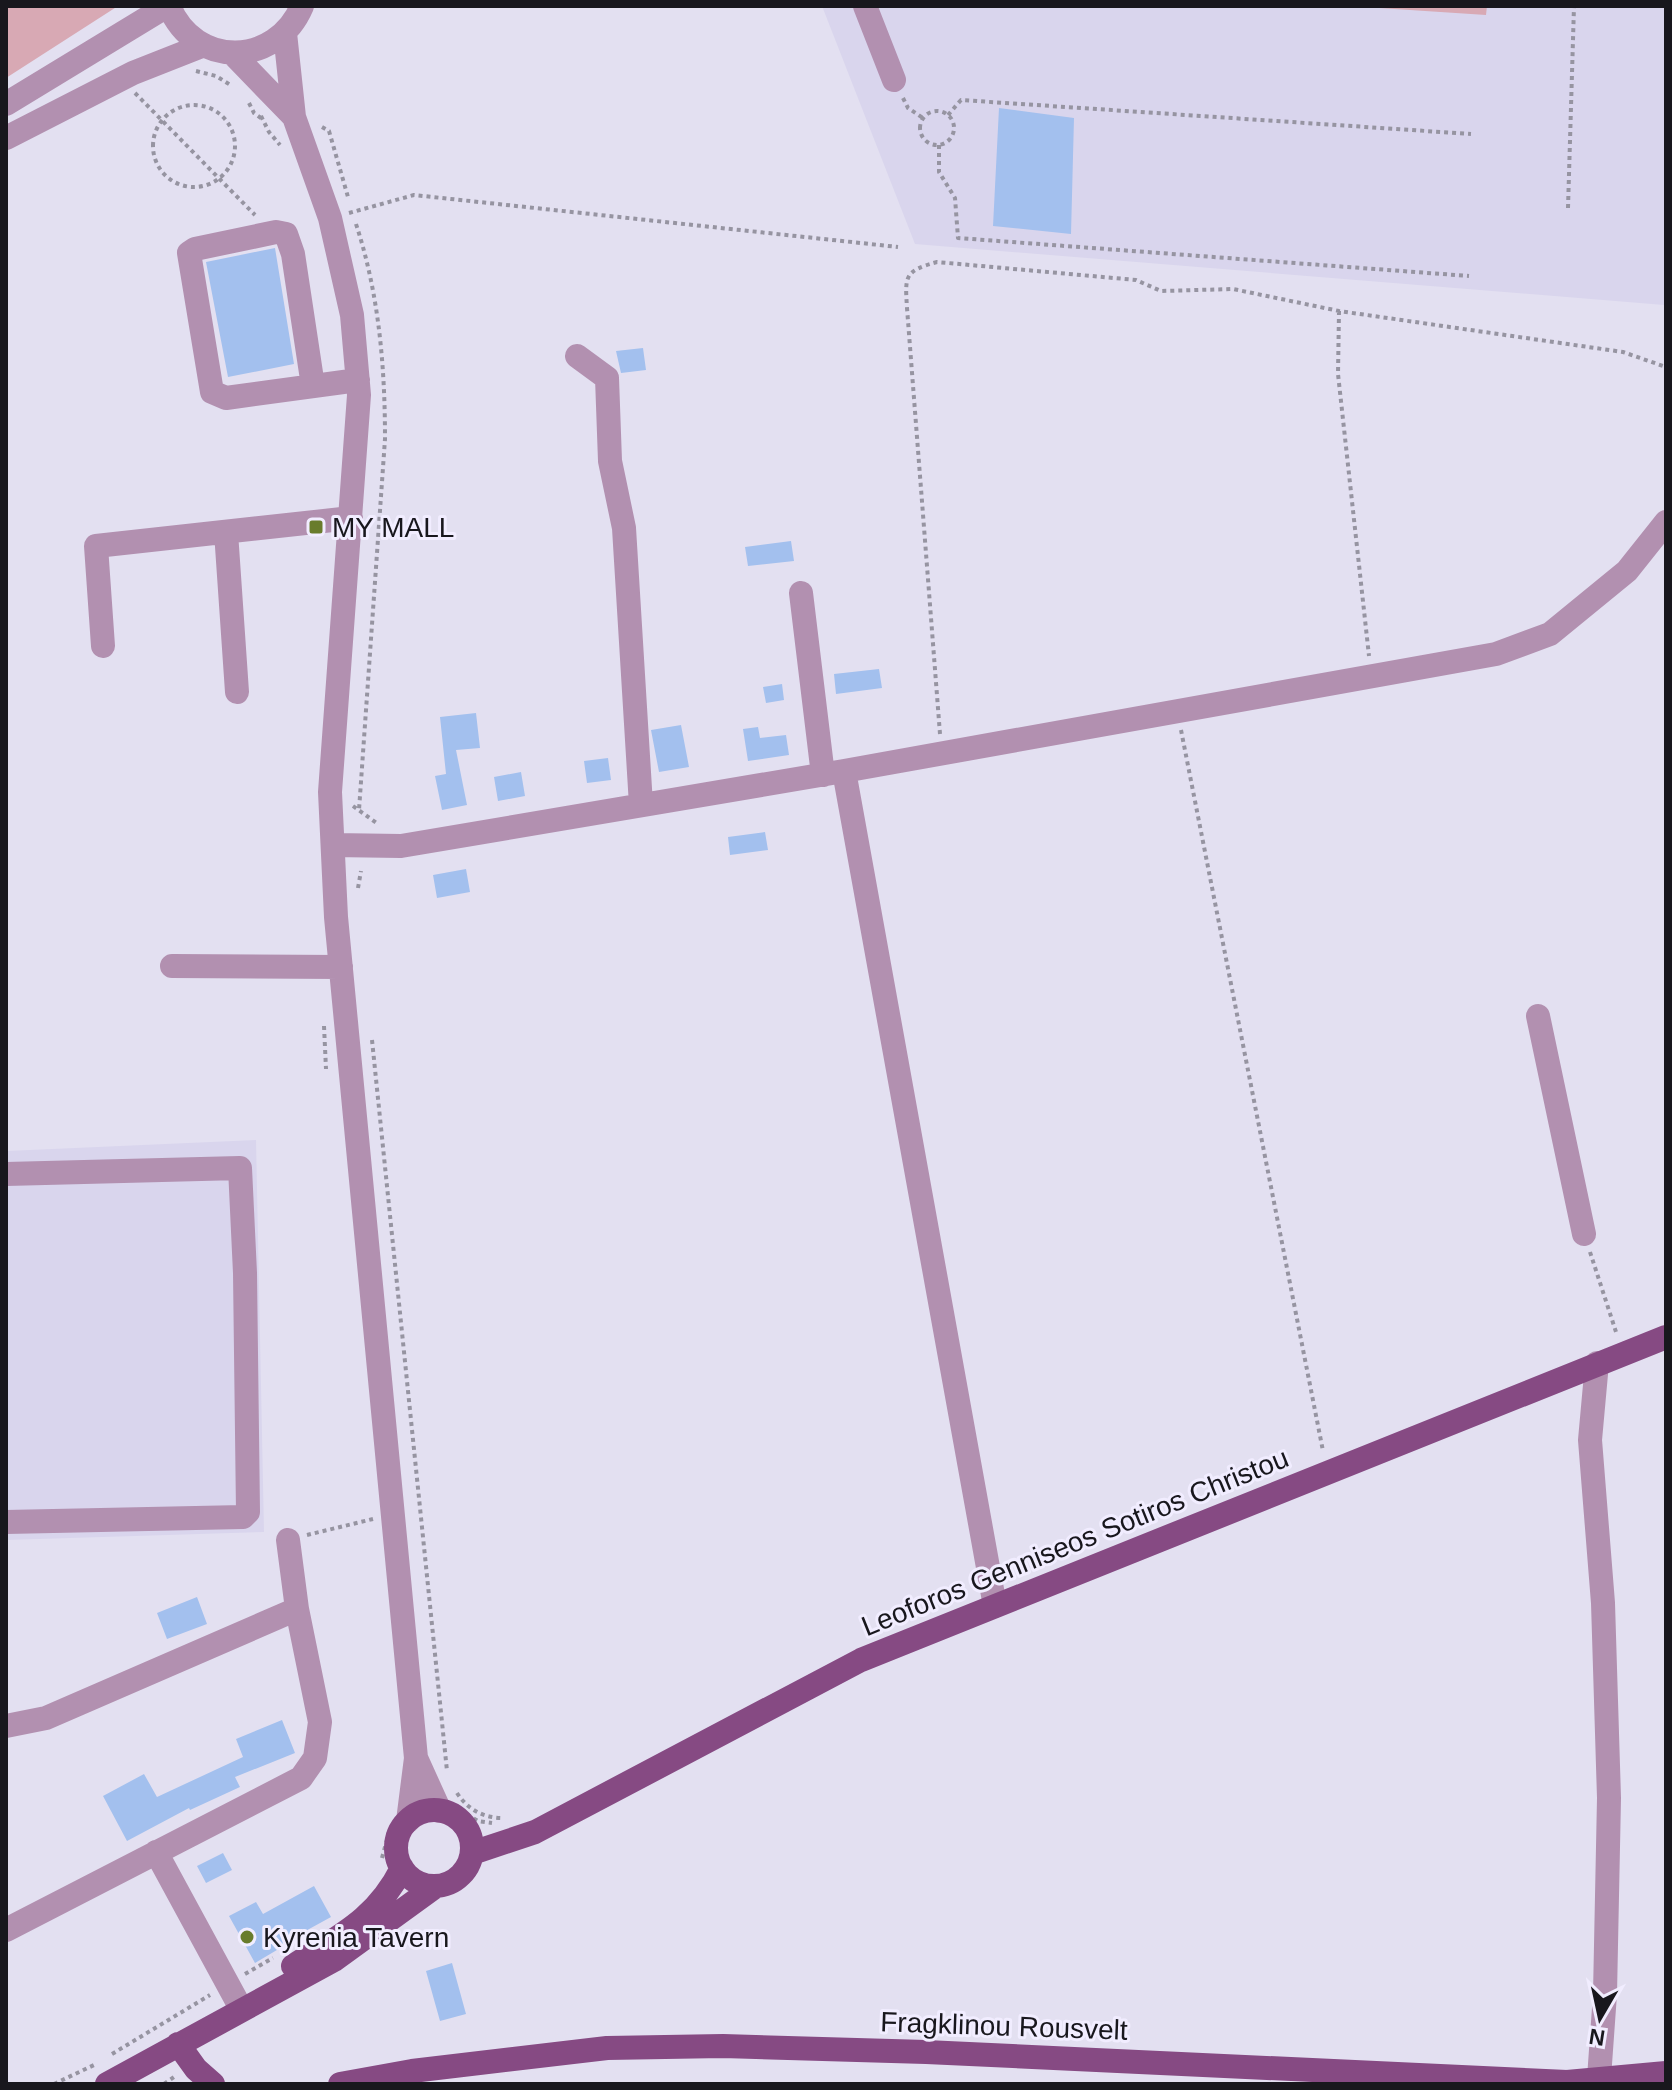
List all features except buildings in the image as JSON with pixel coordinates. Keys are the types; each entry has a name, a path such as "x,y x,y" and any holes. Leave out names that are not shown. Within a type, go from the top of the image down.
{"main road":[{"name":"Leoforos Genniseos Sotiros Christou","path":"470,1842 516,1827 535,1832 861,1660 1666,1337"},
{"path":"107,2084 334,1960 436,1886 455,1879 469,1863 470,1842 461,1821 440,1811 418,1814 399,1825 397,1859 392,1865 389,1893 366,1918 232,1994 178,2044"},
{"path":"392,1865 416,1881 436,1886"},
{"path":"178,2044 196,2069 213,2084"},
{"name":"Fragklinou Rousvelt","path":"340,2084 412,2071 607,2048 723,2046 926,2052 1567,2083 1666,2073"}],"street":[{"path":"6,104 168,6 181,28 204,45 232,53 260,48 285,33 302,6"},
{"path":"865,6 894,80"},
{"path":"285,33 294,117 330,218 352,315 358,380 330,792 333,845 341,967 416,1758 440,1811"},
{"path":"6,138 133,73 204,45"},
{"path":"232,53 294,117"},
{"path":"313,386 293,254 286,234 276,232 195,249 189,253 212,392 226,398 358,380"},
{"path":"577,356 607,378 610,461 624,528 641,805"},
{"path":"103,646 96,546 351,518"},
{"path":"333,845 401,846 833,773 1496,654 1550,634 1627,571 1666,522"},
{"path":"226,532 237,692"},
{"path":"801,593 833,773 995,1606"},
{"path":"172,966 341,967"},
{"path":"1538,1016 1584,1234"},
{"path":"6,1174 240,1168 245,1273 248,1498 247,1515 243,1517 6,1522"},
{"path":"1597,1363 1590,1440 1603,1603 1609,1798 1605,1994 1599,2078"},
{"path":"6,1930 301,1778 315,1758 320,1722 297,1609 288,1540"},
{"path":"6,1726 46,1718 297,1609"},
{"path":"399,1825 416,1758"},
{"path":"156,1852 232,1994"}],"path":[{"path":"1568,208 1574,6"},
{"path":"187,70 216,76 233,87"},
{"path":"894,80 908,108 923,118"},
{"path":"131,88 263,223"},
{"path":"245,97 254,113 263,119"},
{"path":"948,115 961,100 1471,134"},
{"path":"257,101 269,132"},
{"path":"183,106 210,108 221,115 230,125 235,152 231,164 219,179 198,188 184,187 171,182 161,172 154,160 152,146 154,133 162,120 183,106"},
{"path":"938,111 948,115 954,130 949,140 939,145 924,139 920,129 923,118 938,111"},
{"path":"939,145 939,172 955,198 958,238 1469,276"},
{"path":"346,214 414,195 898,247"},
{"path":"942,752 907,308 906,281 916,268 937,262 1136,280 1161,291 1233,289 1339,311 1623,352 1666,367"},
{"path":"1339,311 1338,374 1371,674"},
{"path":"1177,709 1327,1473"},
{"path":"359,810 380,825"},
{"path":"357,894 361,871"},
{"path":"370,1027 449,1781"},
{"path":"1584,1234 1622,1353"},
{"path":"288,1540 379,1518"},
{"path":"456,1791 462,1801 482,1815 516,1827"},
{"path":"392,1865 385,1841 399,1825"},
{"path":"54,2084 232,1994 278,1955"}],"shaded area":[{"path":"6,6 118,6 6,78"},
{"path":"822,6 1666,6 1664,305 915,244"},
{"path":"1349,6 1487,6 1486,15"},
{"path":"6,1129 7,1151 256,1140 264,1532 6,1540"}],"place":[{"name":"MY MALL","path":"316,527"},
{"name":"Kyrenia Tavern","path":"247,1937"}]}
